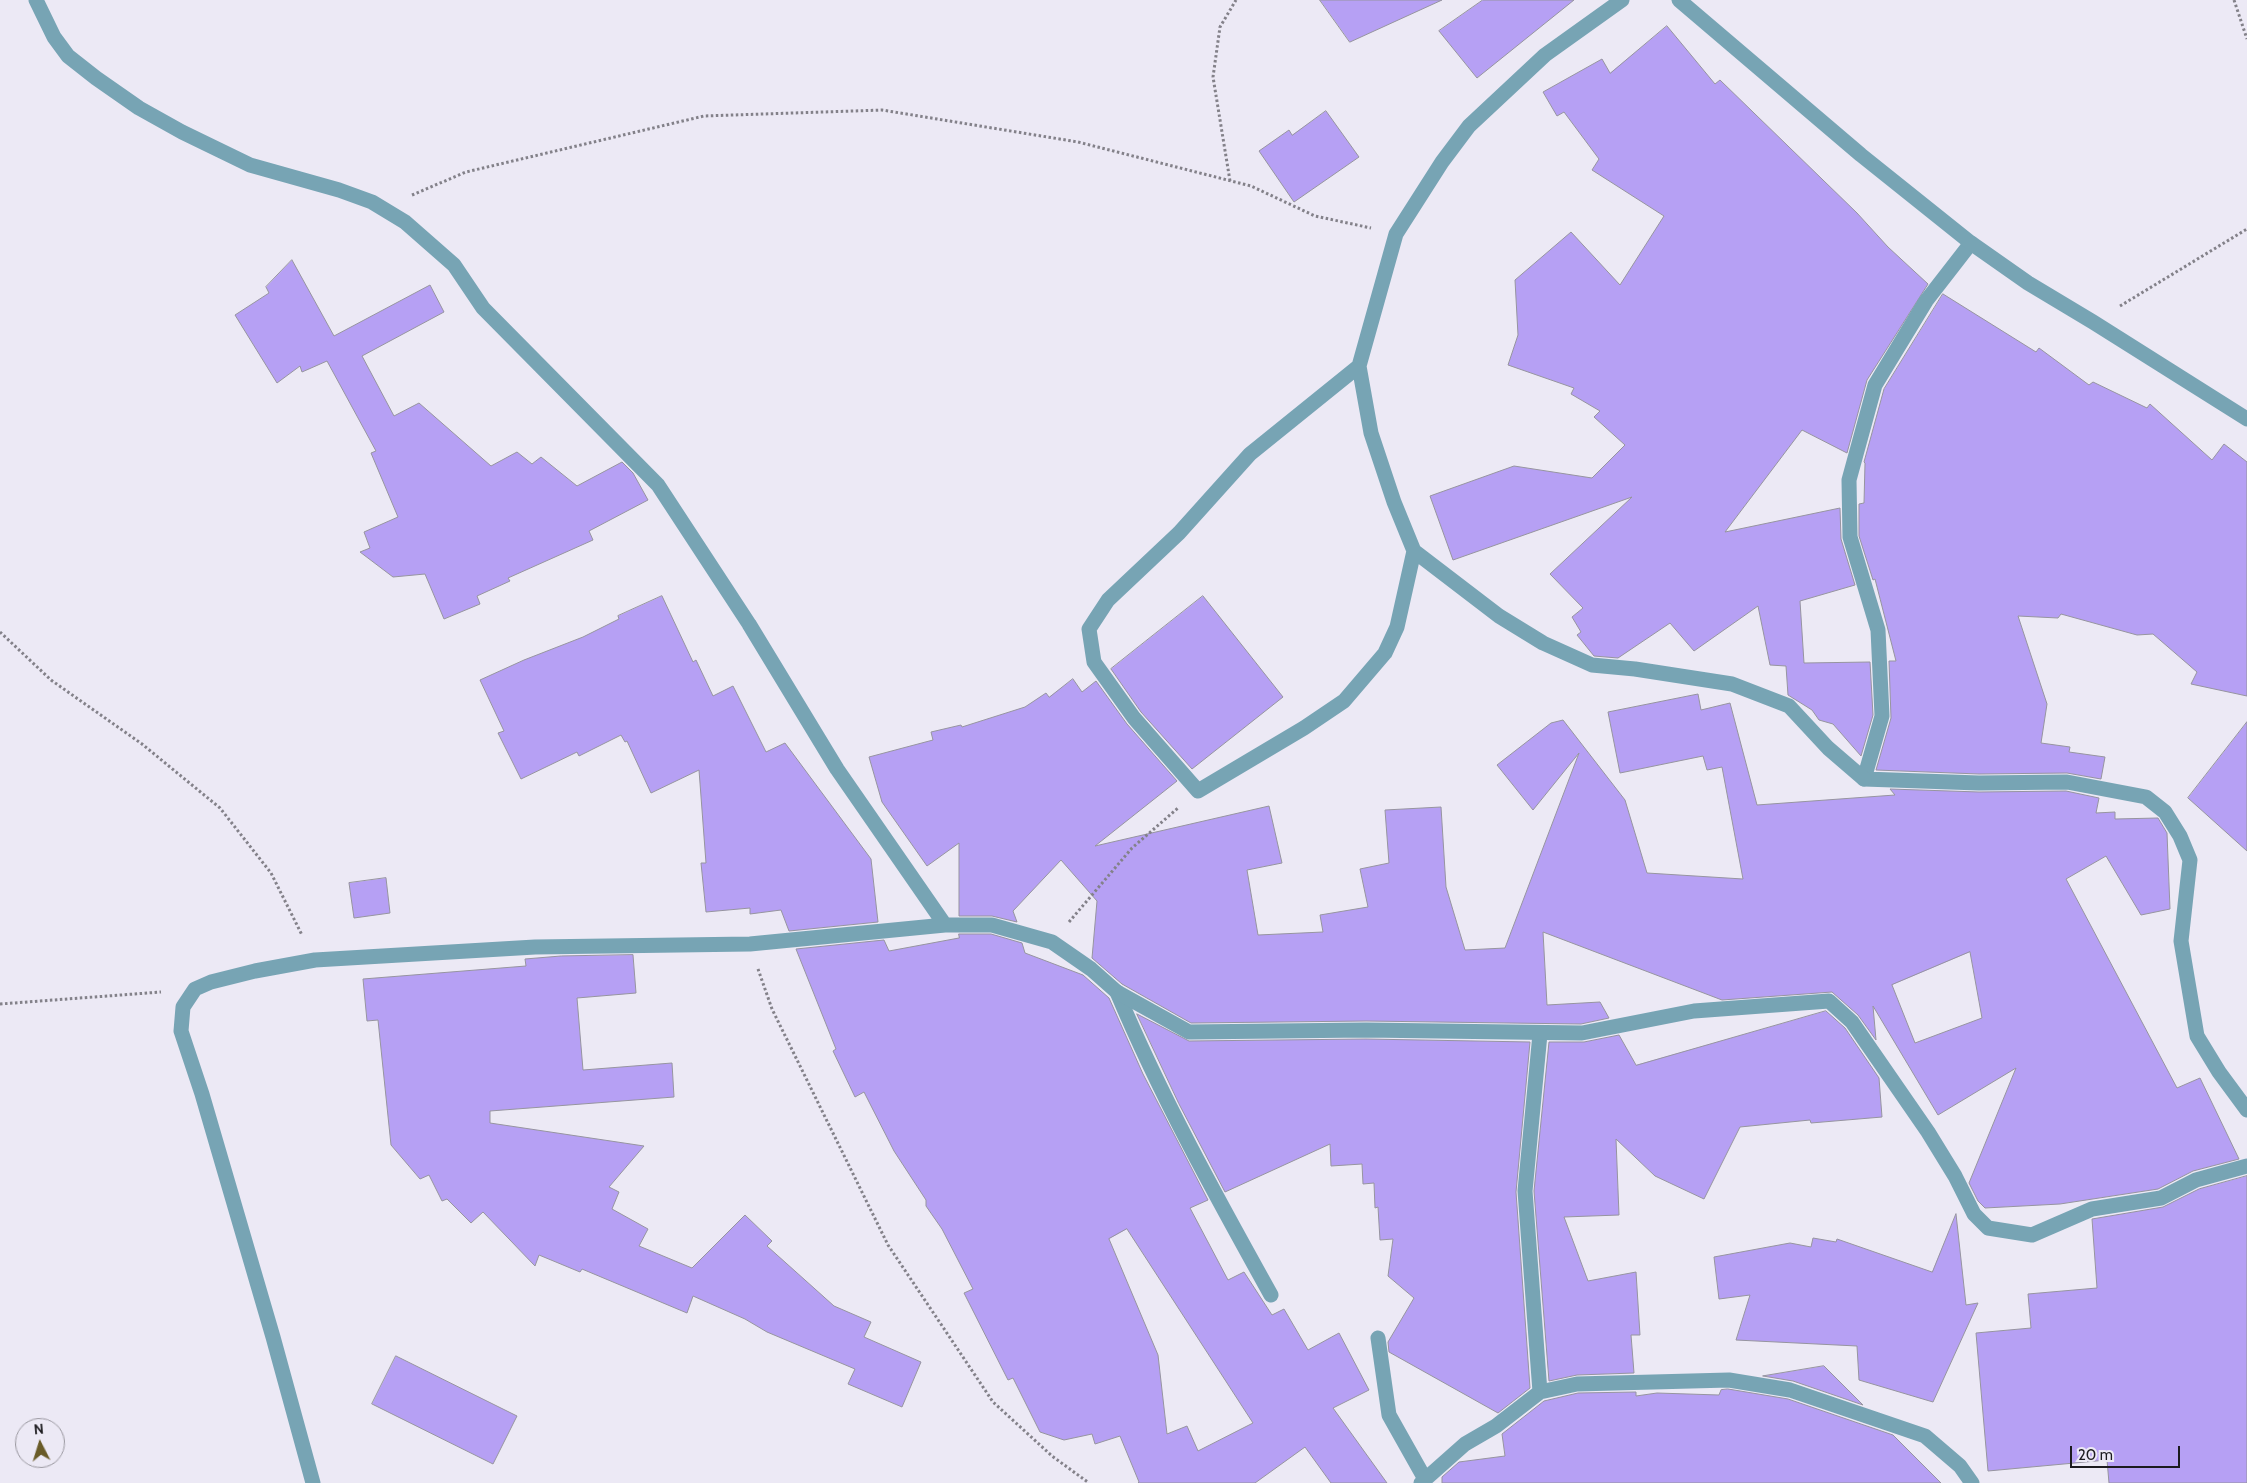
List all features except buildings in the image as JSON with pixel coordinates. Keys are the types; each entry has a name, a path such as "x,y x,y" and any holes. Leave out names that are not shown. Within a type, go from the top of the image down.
{"street":[{"path":"36,0 54,37 68,56 139,108 250,166 339,190 372,202 405,222 454,265 483,308 658,485 749,624 837,769 945,925"},
{"path":"1622,0 1545,55 1469,126 1442,162 1396,234 1358,366 1371,433 1394,502 1414,551 1498,616 1543,643 1592,665 1635,669 1732,684 1789,706 1828,748 1864,779 1979,783 2067,782 2146,797 2165,812 2180,836 2190,860 2181,941 2197,1036 2219,1072 2247,1110"},
{"path":"1679,0 1861,155 1971,243 2028,283 2247,419"},
{"path":"1864,779 1882,716 1878,630 1850,537 1849,480 1875,385 1926,301 1971,243"},
{"path":"1358,366 1250,454 1179,533 1108,600 1089,629 1094,662 1134,718 1198,791 1304,728 1344,701 1385,653 1397,627 1414,551"},
{"path":"313,1483 273,1337 202,1094 181,1031 183,1007 195,989 211,982 255,971 315,960 536,947 750,944 945,925 992,925 1052,942 1091,969 1117,992 1188,1032 1366,1030 1540,1034 1582,1033 1694,1010 1829,1000 1852,1022 1928,1132 1955,1176 1974,1214 1988,1228 2032,1235 2092,1209 2161,1198 2196,1180 2247,1166"},
{"path":"1117,992 1137,1040 1181,1133 1271,1295"},
{"path":"1540,1034 1525,1191 1540,1392"},
{"path":"1378,1338 1389,1415 1423,1481 1465,1444 1496,1426 1540,1392 1577,1384 1729,1380 1790,1390 1925,1436 1960,1466 1972,1483"}],"path":[{"path":"1230,181 1213,77 1220,27 1236,0"},
{"path":"2234,0 2247,39"},
{"path":"372,202 412,195 466,172 704,116 882,110 1078,142 1251,186 1315,216 1396,234"},
{"path":"2093,322 2247,229"},
{"path":"0,632 51,680 142,744 220,808 271,873 315,960"},
{"path":"1052,942 1132,848 1198,791"},
{"path":"750,944 772,1009 888,1245 993,1402 1052,1456 1089,1483"},
{"path":"0,1004 195,989"}]}
